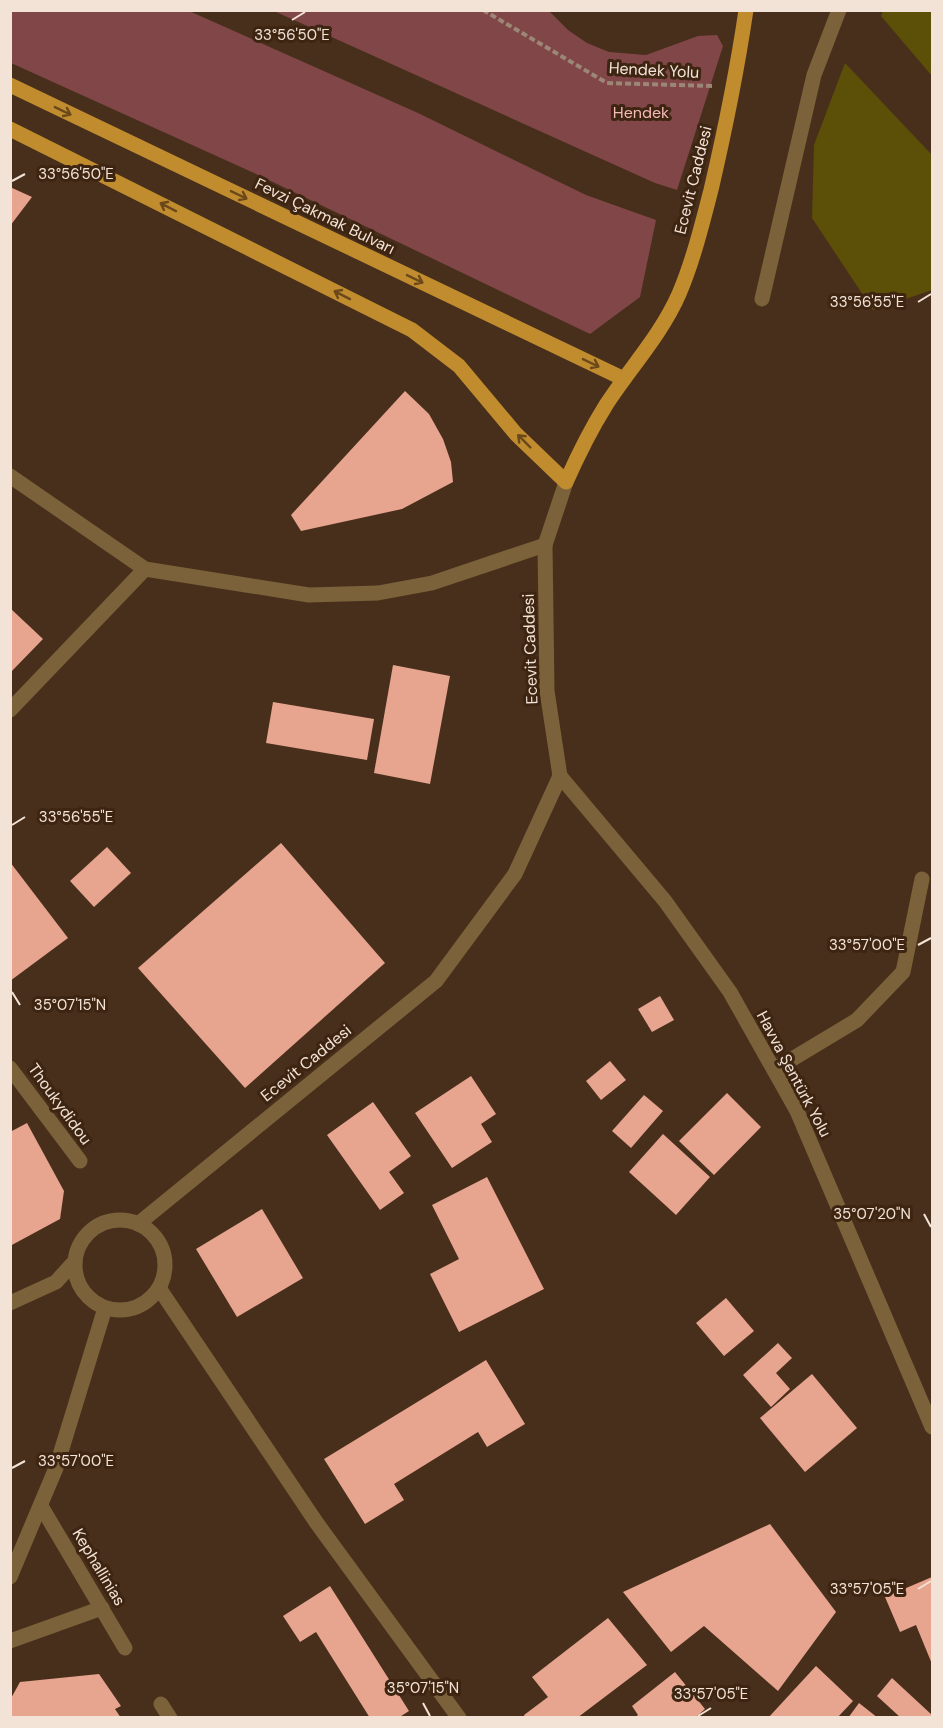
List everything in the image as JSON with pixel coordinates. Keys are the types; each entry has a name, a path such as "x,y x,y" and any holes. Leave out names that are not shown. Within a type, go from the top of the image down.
{"main road":[{"name":"Ecevit Caddesi","path":"566,482 586,440 655,335 678,295 698,240 734,86 746,10"},
{"name":"Fevzi Çakmak Bulvarı","path":"10,85 624,379"},
{"path":"10,129 412,330 459,366 516,434 566,482"}],"street":[{"path":"762,299 814,75 839,10"},
{"path":"10,476 145,569 309,595 378,593 432,583 545,545"},
{"name":"Ecevit Caddesi","path":"138,1224 435,981 515,874 560,776 547,691 545,545 566,482"},
{"path":"10,710 145,569"},
{"name":"Havva Şentürk Yolu","path":"560,776 665,901 730,993 798,1111 933,1427"},
{"path":"774,1070 856,1020 903,972 922,879"},
{"name":"Thoukydidou","path":"10,1068 80,1161"},
{"path":"125,1220 138,1224 151,1232 160,1244 165,1259 164,1274 159,1288 136,1308 120,1311 105,1308 92,1301 82,1290 76,1277 74,1262 77,1248 85,1235 96,1226 110,1221 125,1220"},
{"path":"10,1303 56,1282 74,1262"},
{"path":"159,1288 316,1522 459,1718"},
{"path":"10,1577 56,1468 105,1308"},
{"name":"Kephallinias","path":"41,1506 125,1648"},
{"path":"10,1641 102,1608"},
{"path":"161,1704 170,1718"}],"path":[{"name":"Hendek Yolu","path":"483,10 606,83 734,86"}],"green space":[{"path":"10,11 189,11 418,113 586,195 656,220 640,297 590,334 254,173 11,63"},
{"name":"Hendek","path":"274,11 549,11 568,30 587,43 609,52 646,55 698,36 717,35 723,46 677,190 655,183"}],"shaded area":[{"path":"883,11 932,11 932,76 881,16"},
{"path":"845,63 932,155 932,290 873,310 812,218 814,145"}],"building":[{"path":"10,187 32,197 10,226"},
{"path":"405,391 429,414 443,439 451,462 453,482 402,509 301,531 291,515"},
{"path":"10,608 43,639 10,673"},
{"path":"393,665 450,676 430,784 374,773"},
{"path":"273,702 374,719 367,760 266,743"},
{"path":"281,843 385,963 245,1088 138,968"},
{"path":"107,847 131,873 94,907 70,881"},
{"path":"10,862 68,938 10,981"},
{"path":"660,996 674,1020 652,1032 638,1009"},
{"path":"610,1061 626,1080 601,1100 586,1081"},
{"path":"471,1076 496,1114 481,1124 492,1142 452,1168 415,1113"},
{"path":"727,1093 761,1127 714,1175 679,1141"},
{"path":"644,1095 663,1111 631,1148 612,1131"},
{"path":"373,1102 411,1156 389,1172 404,1193 380,1210 327,1135"},
{"path":"27,1123 64,1191 60,1219 10,1246 10,1132"},
{"path":"663,1134 710,1177 676,1215 629,1172"},
{"path":"487,1177 544,1289 459,1332 430,1274 459,1259 432,1205"},
{"path":"262,1209 303,1278 237,1317 196,1249"},
{"path":"726,1298 754,1331 724,1356 696,1323"},
{"path":"778,1343 792,1358 776,1373 790,1389 771,1407 743,1375"},
{"path":"486,1360 525,1424 487,1447 478,1432 394,1484 404,1500 365,1524 324,1459"},
{"path":"812,1374 857,1428 805,1472 760,1418"},
{"path":"770,1524 836,1612 778,1691 704,1626 671,1652 623,1592"},
{"path":"932,1577 932,1664 916,1625 900,1632 885,1597"},
{"path":"330,1586 409,1711 398,1718 370,1718 316,1632 300,1642 283,1616"},
{"path":"608,1618 647,1665 577,1718 525,1718 524,1715 548,1697 532,1677"},
{"path":"816,1666 853,1701 837,1718 768,1718"},
{"path":"675,1672 705,1709 695,1718 634,1718 638,1715 632,1706"},
{"path":"99,1674 121,1706 115,1709 121,1718 10,1718 10,1700 20,1682"},
{"path":"892,1678 932,1715 932,1718 901,1718 877,1696"},
{"path":"859,1703 878,1718 848,1718"}]}
